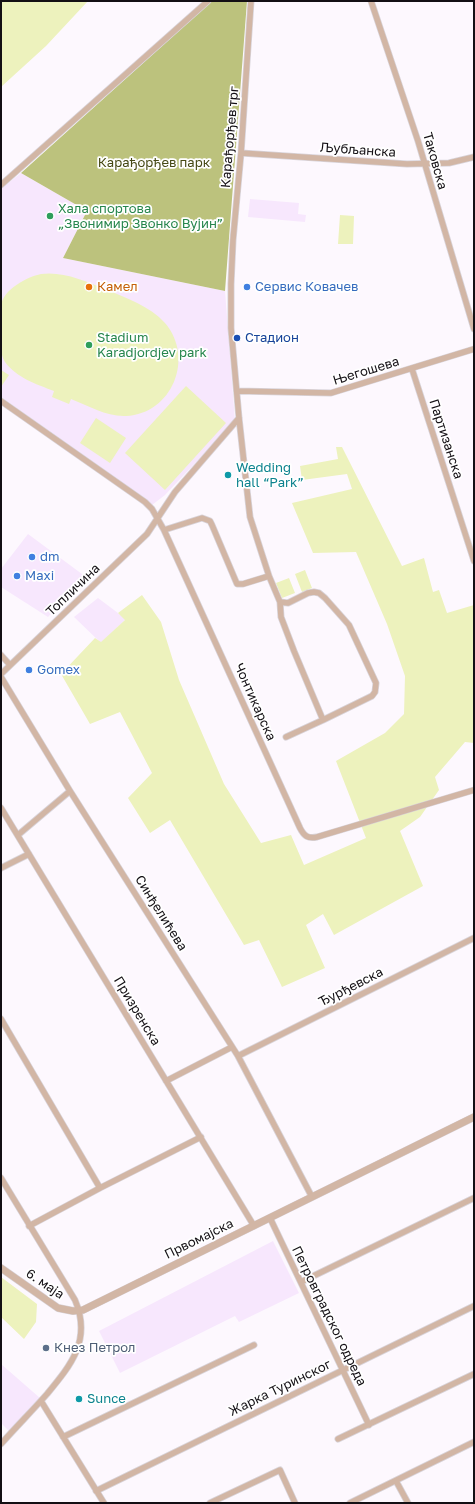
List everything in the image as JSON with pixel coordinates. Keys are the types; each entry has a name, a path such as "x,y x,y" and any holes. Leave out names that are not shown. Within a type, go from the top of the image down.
{"street":[{"path":"1,185 208,1"},
{"name":"Карађорђев трг","path":"251,1 231,284 231,328 239,418 250,517 269,576 280,602 281,617 323,720"},
{"name":"Таковска","path":"371,1 418,141 474,329"},
{"name":"Љубљанска","path":"241,153 424,164 449,163 474,156"},
{"name":"Његошева","path":"237,390 331,393 474,349"},
{"name":"Партизанска","path":"412,368 474,561"},
{"path":"1,401 145,502 152,509 164,530 202,518 207,519 212,526 236,584 243,584 269,576"},
{"path":"158,519 175,492 239,418"},
{"name":"Топличина","path":"1,676 10,665 147,534 158,519"},
{"name":"Чонтикарска","path":"164,530 306,837 313,838 474,790"},
{"path":"280,602 288,603 308,593 314,592 325,598 349,625 376,683 375,692 368,699 286,737"},
{"path":"1,655 10,665"},
{"name":"Синђелићева","path":"1,676 70,791 238,1056 312,1197"},
{"path":"18,835 70,791"},
{"name":"Призренска","path":"1,808 254,1226"},
{"path":"1,868 29,854"},
{"name":"Ђурђевска","path":"238,1056 474,938"},
{"path":"1,1019 100,1188"},
{"path":"166,1081 232,1047"},
{"name":"Првомајска","path":"79,1310 86,1309 474,1117"},
{"path":"29,1226 201,1137"},
{"path":"1,1178 75,1300 79,1310 81,1326 77,1349 67,1370 41,1401 1,1444"},
{"path":"301,1282 474,1198"},
{"name":"Петровградског одреда","path":"270,1218 369,1425"},
{"name":"6. маја","path":"1,1268 58,1308 79,1310"},
{"name":"Жарка Туринског","path":"96,1491 474,1306"},
{"path":"63,1437 254,1345"},
{"path":"338,1440 474,1374"},
{"path":"41,1401 104,1503"},
{"path":"350,1503 474,1442"},
{"path":"210,1503 280,1470 295,1503"},
{"path":"396,1481 408,1503"}],"shaded area":[{"path":"21,173 87,211 63,258 225,291 235,421 165,495 152,505 1,397 1,189"},
{"path":"250,199 299,203 298,214 306,215 305,222 248,217"},
{"path":"28,534 86,577 48,617 1,587 1,569"},
{"path":"98,598 126,619 101,643 74,617"},
{"path":"273,1241 299,1293 239,1322 235,1316 120,1373 99,1331"},
{"path":"1,1364 40,1398 10,1432 1,1423"}],"green space":[{"path":"1,1 88,1 46,46 1,87"},
{"name":"Карађорђев парк","path":"212,1 247,1 225,291 63,258 87,211 21,173"},
{"path":"340,215 354,216 353,244 338,244"},
{"name":"Stadium Karadjordjev park","path":"49,273 66,275 90,283 145,307 165,323 174,337 178,352 178,367 174,382 166,395 156,406 142,413 119,416 105,413 71,399 69,404 52,397 54,391 27,380 10,368 3,359 1,346 1,305 3,299 11,289 29,278"},
{"path":"1,370 9,375 1,387"},
{"path":"186,386 226,423 165,490 125,453"},
{"path":"96,418 126,438 110,463 80,443"},
{"path":"336,447 342,447 402,566 424,558 433,592 439,590 447,613 474,605 474,743 465,742 435,777 439,790 420,817 400,831 423,886 334,935 323,914 306,925 325,968 282,987 259,940 244,945 170,820 150,833 128,798 152,773 120,712 90,724 61,674 95,638 101,642 125,620 118,613 142,595 161,622 179,680 224,784 261,843 291,835 304,865 366,838 336,761 385,733 404,714 405,676 387,624 356,552 313,553 292,503 352,489 347,474 302,480 300,466 338,459"},
{"path":"305,570 312,588 302,592 295,574"},
{"path":"289,578 295,593 282,598 276,583"},
{"path":"1,1277 37,1304 36,1322 24,1339 1,1317"}],"place":[{"name":"Хала спортова „Звонимир Звонко Вујин”","path":"50,216"},
{"name":"Камел","path":"89,287"},
{"name":"Сервис Ковачев","path":"247,287"},
{"name":"Стадион","path":"237,338"},
{"name":"Stadium Karadjordjev park","path":"89,345"},
{"name":"Wedding hall “Park”","path":"228,475"},
{"name":"dm","path":"32,557"},
{"name":"Maxi","path":"17,576"},
{"name":"Gomex","path":"29,670"},
{"name":"Кнез Петрол","path":"46,1348"},
{"name":"Sunce","path":"79,1399"}]}
